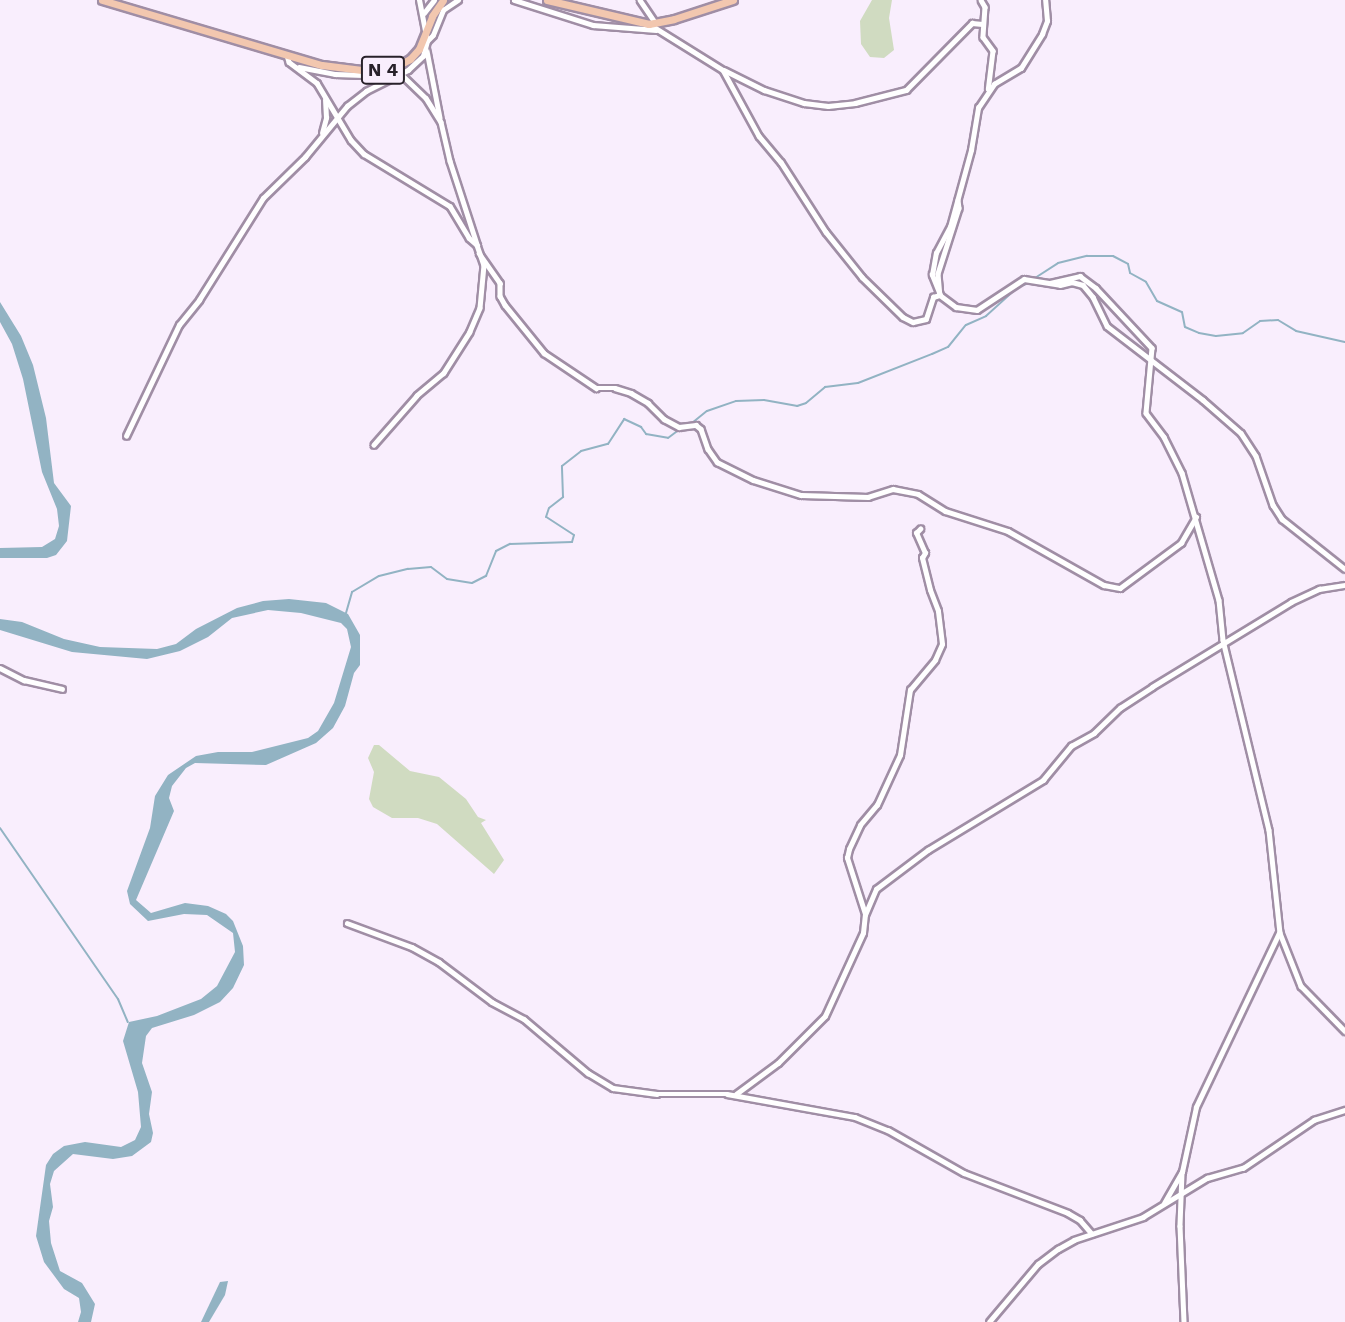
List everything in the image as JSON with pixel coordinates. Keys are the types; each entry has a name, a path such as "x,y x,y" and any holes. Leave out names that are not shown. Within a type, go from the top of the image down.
{"main road":[{"name":"N 4","path":"102,0 286,55 346,69 383,70 410,59 427,37 432,16 443,0"},
{"path":"547,0 654,25 733,0"}],"street":[{"path":"374,445 417,396 444,373 470,332 484,290 484,265 450,161 426,50 424,13 419,0"},
{"path":"424,13 434,0"},
{"path":"427,37 433,35 443,10 458,0"},
{"path":"514,0 593,25 654,25"},
{"path":"640,0 654,25 723,70 764,90 804,103 828,106 855,103 906,90 972,23 982,24"},
{"path":"984,0 984,37 993,51 988,90 978,108 958,200 959,208 938,274 940,295 956,307 977,310 1024,279 1083,285 1093,297 1107,326 1241,433 1256,456 1273,505 1282,519 1345,569"},
{"path":"988,90 1021,68 1047,21 1045,0"},
{"path":"126,436 179,325 199,300 263,198 305,157 347,106 366,91 418,61 426,50"},
{"path":"286,55 289,62 317,83 351,140 364,154 450,206 469,238 477,245"},
{"path":"299,67 362,76 394,76"},
{"path":"723,70 759,136 781,162 826,232 873,288 903,317 913,322 926,319 933,297 940,295"},
{"path":"399,72 426,98 441,122"},
{"path":"322,135 326,99"},
{"path":"480,253 500,283 500,296 505,305 544,353 596,388 615,388 631,393 679,427 696,425 702,429 708,449 717,462 753,480 801,495 868,497 893,489 918,494 945,510 1009,531 1104,585 1120,588 1181,543 1196,517"},
{"path":"1049,283 1080,276 1096,288 1152,348 1146,413 1173,454 1196,517 1219,600 1223,642 1269,830 1280,933 1301,986 1345,1031"},
{"path":"865,915 854,888 847,858 849,849 860,825 877,805 900,755 910,690 935,660 942,644 938,611 922,558 925,553 916,537 920,529"},
{"path":"735,1095 778,1063 825,1016 863,933 865,915 876,888 898,871 1043,780 1071,746 1094,733 1120,708 1291,602 1319,589 1345,584"},
{"path":"0,668 24,680 62,690"},
{"path":"346,923 412,947 439,962 492,1002 501,1004 524,1019 605,1085 657,1094 735,1095 855,1117 888,1130 964,1173 1068,1213 1080,1220 1092,1234"},
{"path":"1184,1322 1180,1226 1182,1172 1196,1108 1280,933"},
{"path":"989,1322 1046,1257 1074,1240 1128,1224 1207,1178 1243,1168 1314,1120 1345,1110"},
{"path":"1164,1204 1182,1172"}],"green space":[{"path":"872,0 892,0 889,18 894,50 884,58 870,57 861,44 860,21"},
{"path":"374,745 379,745 410,771 439,777 466,799 478,817 486,820 481,823 504,860 494,874 437,824 418,818 392,818 373,807 369,799 374,772 368,758"}],"water":[{"path":"0,302 21,336 33,365 46,418 54,483 71,506 67,541 56,555 47,558 0,558 0,548 42,547 55,539 59,526 57,509 42,472 23,379 12,344 0,322"},
{"path":"289,599 326,603 348,614 360,635 360,665 354,673 345,706 333,728 316,743 266,765 195,763 186,768 172,786 169,798 174,811 136,900 151,913 185,903 208,906 226,914 233,921 243,946 244,965 233,988 220,1002 194,1015 152,1028 146,1036 142,1063 152,1092 149,1114 153,1133 151,1142 132,1156 113,1159 73,1154 54,1171 50,1184 53,1207 49,1221 51,1243 60,1271 82,1283 95,1304 91,1322 78,1322 81,1312 79,1298 64,1289 44,1262 36,1236 46,1165 53,1154 64,1146 85,1142 121,1147 135,1140 141,1127 138,1092 123,1041 129,1022 157,1016 201,999 217,986 235,952 233,933 207,915 184,914 148,921 130,904 127,891 150,828 155,796 168,775 196,756 218,752 252,752 308,738 318,731 334,703 351,647 347,629 341,623 301,613 268,610 232,618 208,637 180,651 147,659 72,652 0,630 0,619 22,622 64,639 100,647 157,649 176,644 196,629 237,608 263,601"},
{"path":"228,1281 225,1295 209,1322 201,1322 220,1282"}],"waterway":[{"path":"1035,278 1058,263 1087,256 1113,256 1128,264 1130,273 1146,282 1157,301 1182,312 1185,327 1199,333 1216,336 1243,333 1260,321 1278,320 1296,331 1345,342"},
{"path":"692,423 707,411 736,401 764,400 797,406 806,403 825,387 858,383 932,354 948,347 966,325 986,316 1018,287 1032,282"},
{"path":"346,613 352,592 379,576 431,567 447,579 472,583 486,576 496,551 510,544 572,542 574,535 546,517 549,508 563,497 562,466 581,451 608,444 624,419 641,427 646,434 668,438 680,429"},
{"path":"0,828 118,999 128,1022"}]}
